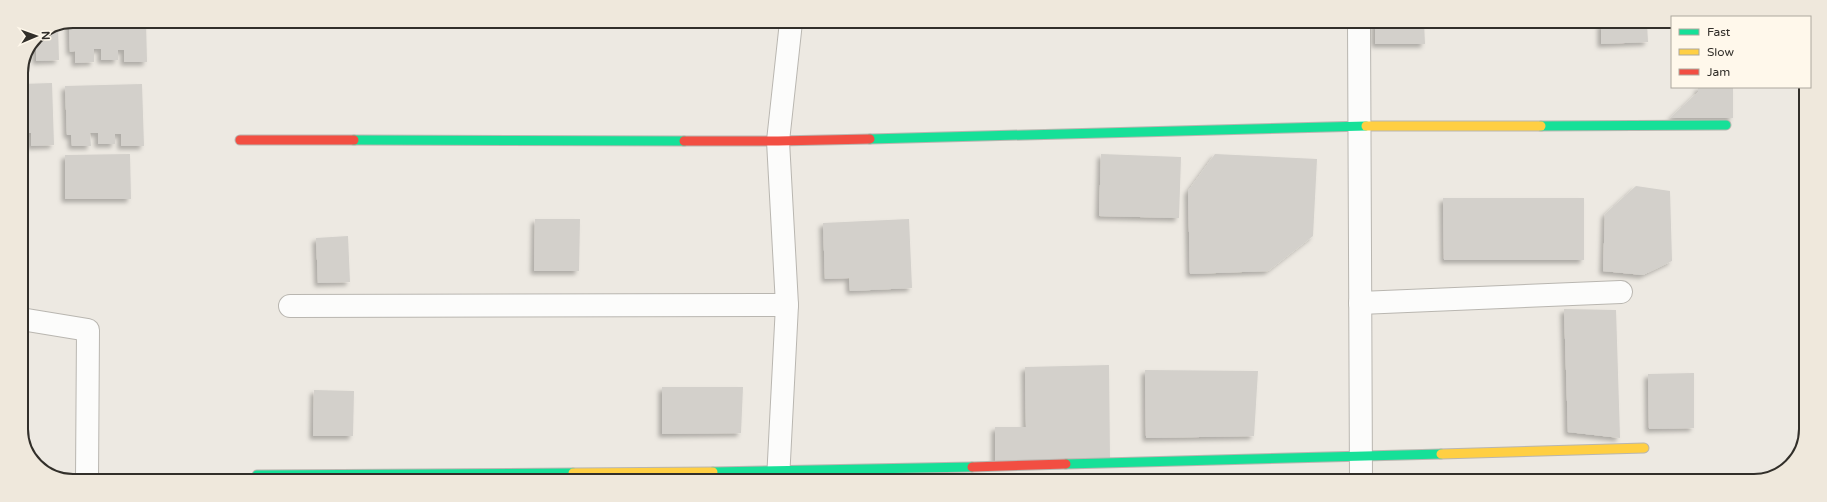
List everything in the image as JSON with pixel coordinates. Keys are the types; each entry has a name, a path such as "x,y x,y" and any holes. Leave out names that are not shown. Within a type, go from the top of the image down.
{"street":[{"path":"778,474 787,305 778,141 790,28"},
{"path":"1360,28 1361,474"},
{"path":"240,140 778,141 1360,126 1726,125"},
{"path":"1360,303 1621,292"},
{"path":"290,306 787,305"},
{"path":"28,320 88,330 87,474"},
{"path":"839,474 1644,448"}],"building":[{"path":"69,28 146,28 147,62 124,62 124,50 118,50 118,60 101,60 101,49 94,49 94,62 75,63 75,51 70,52"},
{"path":"1375,28 1424,28 1425,44 1375,44"},
{"path":"1601,28 1647,28 1648,42 1601,44"},
{"path":"58,30 59,60 36,61 36,56 56,56 56,31"},
{"path":"52,83 54,145 31,146 31,133 28,133 28,84"},
{"path":"142,84 144,146 121,146 121,134 115,134 115,144 98,144 98,133 90,133 91,146 72,146 71,135 67,135 65,86"},
{"path":"1698,88 1733,88 1733,118 1670,118 1698,92"},
{"path":"130,154 131,199 65,199 65,155"},
{"path":"1101,154 1181,157 1179,218 1099,216"},
{"path":"1215,154 1317,159 1313,236 1268,271 1190,274 1188,191"},
{"path":"1636,186 1670,191 1672,261 1643,275 1603,271 1605,214"},
{"path":"1443,198 1584,198 1584,260 1444,260"},
{"path":"535,219 580,219 579,271 534,271"},
{"path":"909,219 912,288 850,291 849,278 825,279 823,223"},
{"path":"348,236 350,282 318,283 316,238"},
{"path":"1564,309 1616,310 1620,438 1568,432"},
{"path":"1109,365 1110,460 995,461 995,427 1026,427 1025,367"},
{"path":"1145,370 1258,371 1254,436 1146,438"},
{"path":"1694,373 1694,428 1649,429 1648,374"},
{"path":"662,387 743,387 741,433 662,434"},
{"path":"314,390 354,391 353,436 313,436"}],"traffic: fast":[{"path":"1541,126 1726,125"},
{"path":"870,139 1366,126"},
{"path":"354,140 684,141"},
{"path":"1066,464 1441,454"},
{"path":"713,472 972,467"},
{"path":"415,474 573,473"}],"traffic: slow":[{"path":"1366,126 1541,126"},
{"path":"1441,454 1644,448"},
{"path":"573,473 713,472"}],"traffic: jam":[{"path":"684,141 870,139"},
{"path":"240,140 354,140"},
{"path":"972,467 1066,464"}]}
